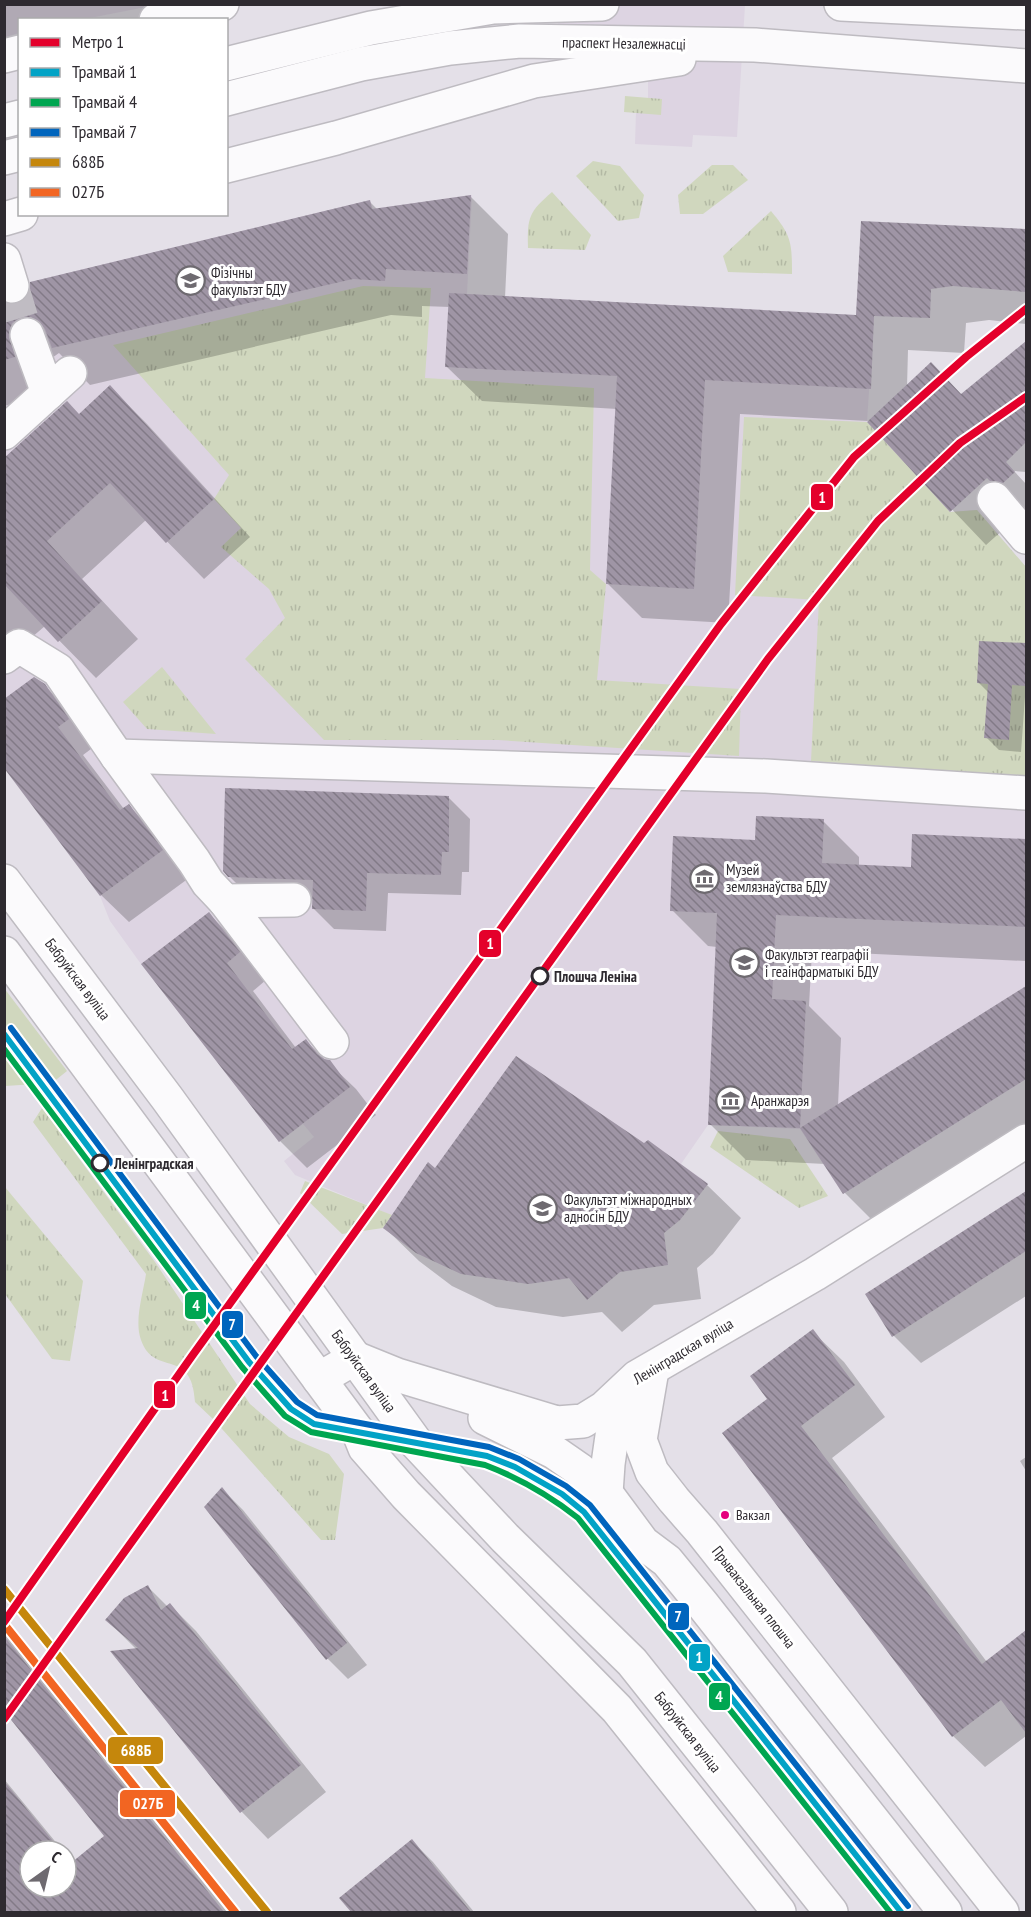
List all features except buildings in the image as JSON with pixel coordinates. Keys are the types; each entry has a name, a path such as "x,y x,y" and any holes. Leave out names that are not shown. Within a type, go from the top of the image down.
{"main road":[{"path":"164,18 222,4"},
{"path":"228,64 370,28 482,9 602,4"},
{"path":"841,4 1026,13"},
{"name":"праспект Незалежнасці","path":"228,98 361,64 461,47 519,41 755,45 1026,66"},
{"path":"228,165 336,138 534,81 659,63 755,45"},
{"path":"4,433 59,383 27,335"},
{"path":"994,499 1026,537"},
{"path":"9,644 58,670 117,756 188,851 208,883 225,901 332,1042"},
{"path":"117,756 766,776 1026,793"},
{"name":"Бабруйская вуліца","path":"4,881 167,1098 431,1459 505,1538 632,1662 831,1912"},
{"path":"225,901 294,900"},
{"path":"4,953 359,1433 365,1448 406,1495 617,1709 779,1912"},
{"name":"Ленінградская вуліца","path":"355,1358 397,1375 557,1423 582,1421 604,1408 637,1377 815,1274 1026,1141"},
{"path":"319,1379 355,1358"},
{"path":"606,1493 612,1436 652,1370"},
{"name":"Прывакзальная плошча","path":"652,1370 640,1440 652,1472 1002,1912"},
{"path":"397,1375 554,1452 580,1470 606,1493 643,1543 667,1561 703,1605 945,1912"}],"shaded area":[{"path":"4,5 156,5 90,18 18,18 18,33 5,37"},
{"path":"542,5 745,5 737,137 693,135 692,147 635,144 636,112 648,112 648,80 563,29"},
{"path":"472,195 467,294 874,316 867,422 950,512 977,510 1026,567 1026,1079 843,1194 800,1129 708,1125 681,1164 708,1183 679,1220 655,1241 579,1277 528,1284 417,1253 383,1228 391,1215 295,1175 284,1161 314,1137 303,1124 279,1142 141,964 110,921 100,896 5,768 5,288 370,200 373,209"}],"green space":[{"path":"625,96 662,99 661,115 624,112"},
{"path":"593,161 620,166 644,195 639,218 618,221 576,176"},
{"path":"712,165 733,165 748,180 703,214 680,214 678,195"},
{"path":"552,192 591,235 585,250 528,248 531,216 538,205"},
{"path":"771,211 783,226 789,240 792,274 728,272 723,256"},
{"path":"363,286 431,288 425,378 594,388 590,570 606,584 597,680 741,689 739,756 498,740 324,740 245,659 285,618 269,589 221,547 241,528 214,499 229,475 113,345"},
{"path":"744,417 867,422 950,512 977,510 1026,567 1026,776 811,761 819,600 735,595"},
{"path":"162,667 216,734 147,729 123,702"},
{"path":"4,988 67,1071 52,1083 5,1086"},
{"path":"42,1108 155,1262 250,1404 289,1437 329,1454 344,1474 335,1540 321,1540 214,1420 195,1402 187,1374 180,1368 154,1358 147,1351 141,1340 138,1324 146,1274 33,1122"},
{"path":"718,1131 790,1139 828,1196 799,1208 710,1147"},
{"path":"305,1181 392,1215 383,1228 342,1234 300,1193"},
{"path":"5,1187 83,1281 70,1361 52,1359 5,1294"}],"tunnel":[{"path":"12,286 27,335"}],"metro line":[{"name":"1","path":"4,1622 192,1356 721,624 854,457 966,357 1026,309"},
{"name":"1","path":"4,1719 768,659 878,521 960,443 1026,397"}],"tram line":[{"name":"7","path":"11,1028 256,1356 297,1402 317,1415 489,1447 519,1459 566,1486 590,1505 908,1906"},
{"name":"1","path":"4,1034 249,1362 291,1409 314,1424 487,1456 515,1467 562,1494 584,1512 901,1912"},
{"name":"4","path":"4,1049 242,1367 285,1416 311,1432 485,1465 533,1488 578,1518 890,1912"}],"transit line":[{"name":"688Б","path":"4,1589 267,1912"},
{"name":"027Б","path":"4,1624 235,1912"}],"place":[{"name":"Фізічны факультэт БДУ","path":"190,281"},
{"name":"Музей землязнаўства БДУ","path":"705,878"},
{"name":"Факультэт геаграфіі і геаінфарматыкі БДУ","path":"744,963"},
{"name":"Плошча Леніна","path":"540,976"},
{"name":"Аранжарэя","path":"730,1100"},
{"name":"Ленінградская","path":"100,1163"},
{"name":"Факультэт міжнародных адносін БДУ","path":"543,1208"},
{"name":"Вакзал","path":"725,1515"}]}
